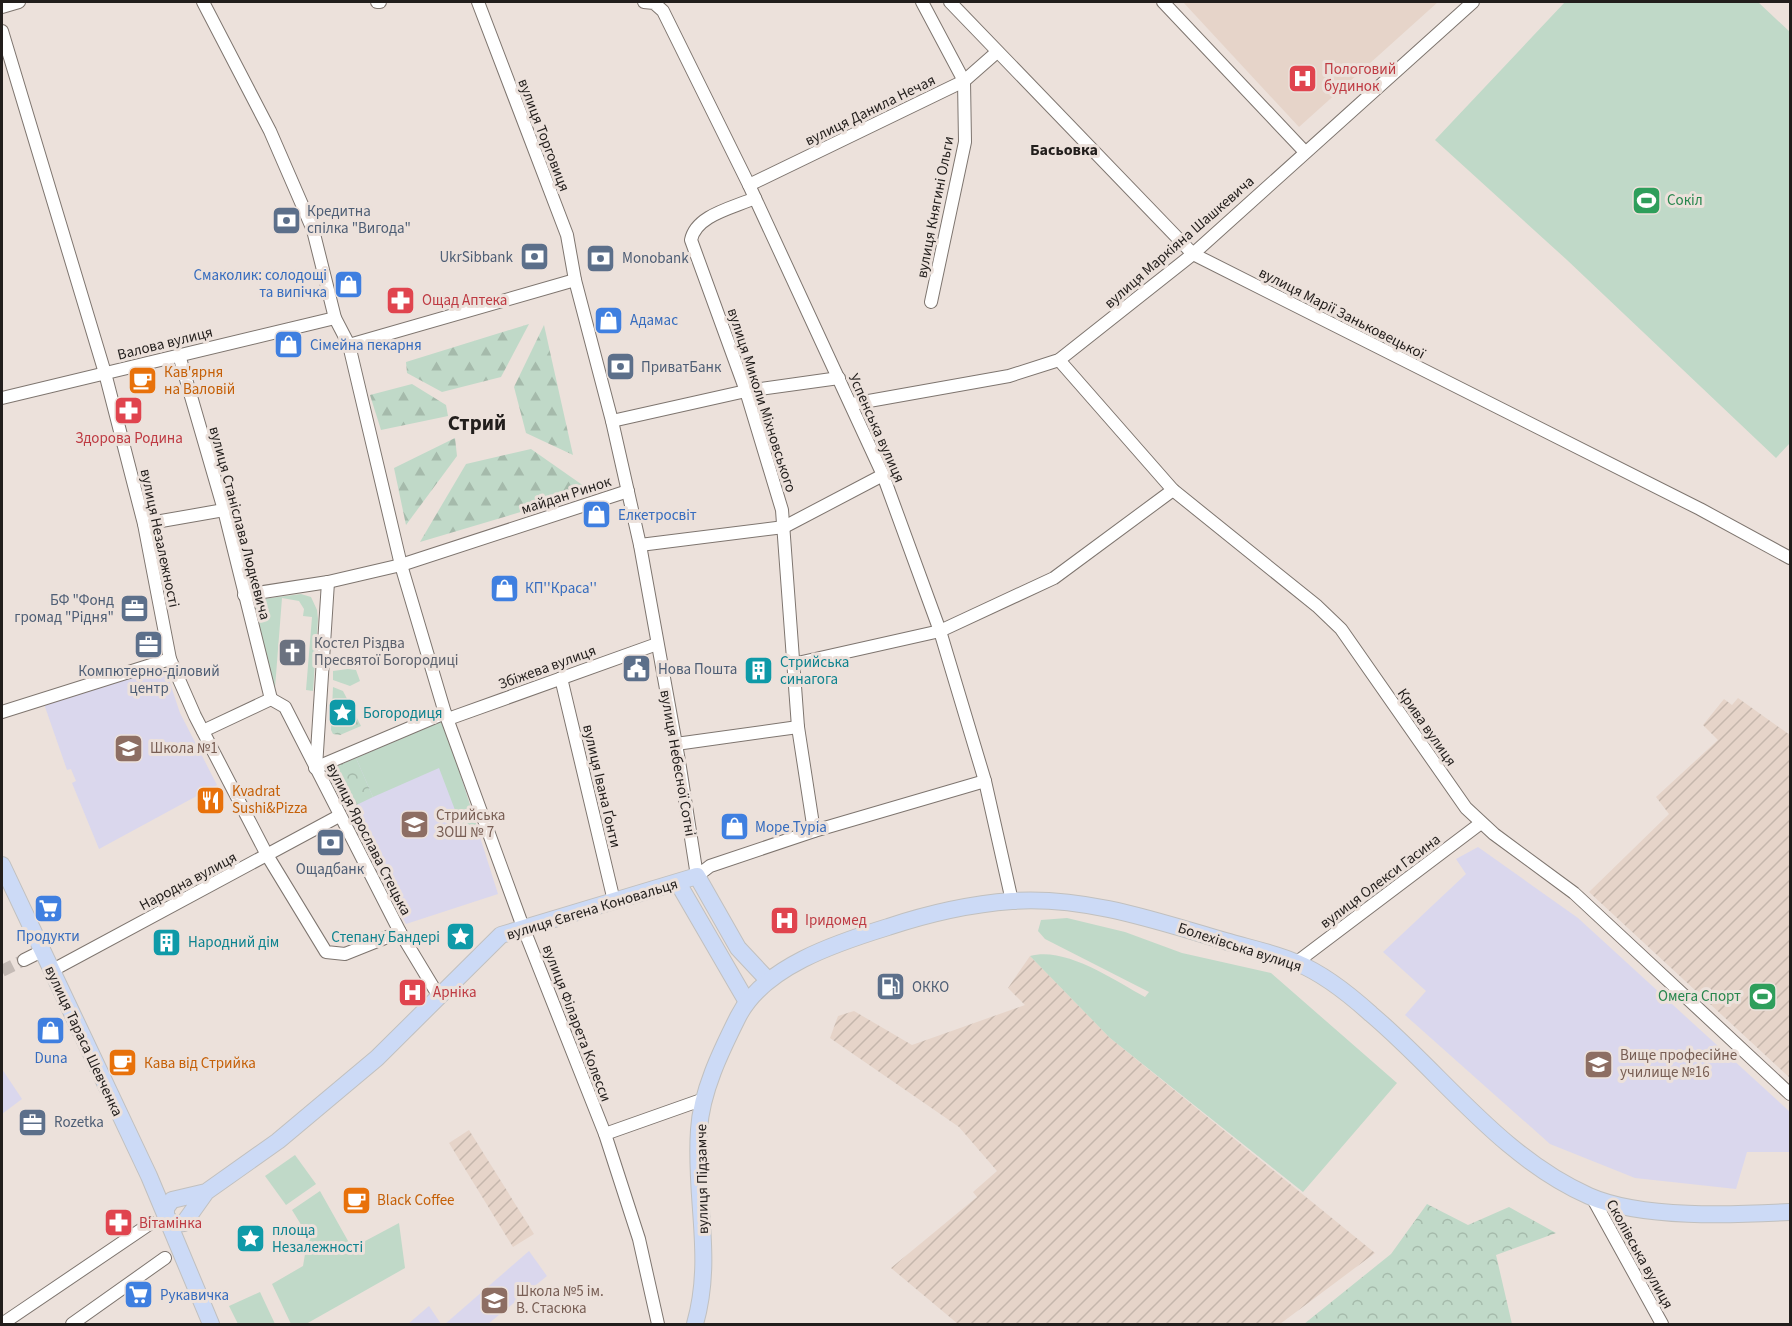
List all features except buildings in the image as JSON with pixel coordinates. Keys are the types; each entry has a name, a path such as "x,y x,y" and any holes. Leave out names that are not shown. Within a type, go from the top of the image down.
{"main road":[{"name":"вулиця Тараса Шевченка","path":"3,875 42,951 149,1176 159,1220 185,1261 211,1324"},
{"name":"вулиця Євгена Коновальця","path":"182,1199 206,1192 278,1141 377,1058 501,935 697,876"},
{"name":"вулиця Небесної Сотні","path":"697,876 738,948 767,979"},
{"path":"678,883 747,1002"},
{"name":"Болехівська вулиця","path":"767,979 855,937 937,913 1012,901 1057,902 1097,907 1297,962 1332,983 1372,1014 1503,1140 1548,1173 1592,1197 1663,1211 1720,1214 1791,1212"},
{"name":"вулиця Підзамче","path":"695,1324 704,1283 699,1130 704,1099 736,1019 767,979"},
{"path":"149,1176 182,1199 190,1205 190,1215 179,1224 159,1220 168,1203 182,1199"},
{"name":"вулиця Євгена Коновальця","path":"185,1261 190,1215 206,1192"}],"street":[{"path":"2,7 19,2"},
{"path":"203,2 270,131 313,230 335,318 349,345 401,565"},
{"name":"вулиця Торговиця","path":"478,2 567,235 575,280"},
{"name":"Успенська вулиця","path":"644,2 654,3 663,11 749,185 883,475 940,631 985,781 1012,901"},
{"path":"922,2 964,81"},
{"name":"вулиця Марії Заньковецької","path":"950,2 1193,254 1700,508 1791,558"},
{"path":"1162,2 1305,152"},
{"name":"вулиця Маркіяна Шашкевича","path":"852,404 1009,376 1059,360 1193,254 1473,2"},
{"name":"вулиця Незалежності","path":"2,31 105,373 144,524 170,659 202,731 267,855 326,952 345,954 400,932"},
{"name":"вулиця Данила Нечая","path":"749,185 964,81 997,52"},
{"name":"вулиця Княгині Ольги","path":"931,302 964,142 964,81"},
{"name":"вулиця Миколи Міхновського","path":"754,198 700,222 693,230 691,240 747,392 782,510 798,727 814,831"},
{"path":"349,345 575,280"},
{"name":"майдан Ринок","path":"244,595 328,582 401,565 628,491 575,280"},
{"name":"Валова вулиця","path":"2,398 335,318"},
{"name":"вулиця Станіслава Людкевича","path":"179,355 224,510 271,699"},
{"name":"Крива вулиця","path":"1059,360 1173,490 1317,606 1341,629 1466,808 1481,823 1574,893 1791,1094"},
{"path":"612,421 747,392 839,378"},
{"path":"639,546 784,527 883,475"},
{"path":"793,664 940,631 1054,578 1173,490"},
{"name":"вулиця Небесної Сотні","path":"628,491 676,744 697,876"},
{"path":"144,524 224,510"},
{"name":"вулиця Філарета Колесси","path":"401,565 447,716 523,927 605,1134 639,1239 658,1324"},
{"path":"315,768 328,582"},
{"name":"Збіжева вулиця","path":"315,768 447,716 657,644"},
{"path":"2,712 170,659"},
{"name":"вулиця Івана Ґонти","path":"561,678 614,901"},
{"path":"202,731 271,699"},
{"name":"вулиця Ярослава Стецька","path":"271,699 285,708 400,932 438,995"},
{"path":"676,744 798,727"},
{"name":"вулиця Євгена Коновальця","path":"697,876 710,866 814,831 985,781"},
{"name":"Народна вулиця","path":"51,971 339,816"},
{"name":"вулиця Олекси Гасина","path":"1297,962 1481,823"},
{"path":"24,960 42,951"},
{"path":"605,1134 704,1099"},
{"name":"Сколівська вулиця","path":"1592,1197 1662,1324"},
{"path":"2,1324 159,1220"},
{"path":"72,1324 165,1258"}],"shaded area":[{"name":"Пологовий будинок","path":"1183,2 1438,2 1299,127"},
{"name":"Школа №1","path":"164,665 180,713 217,785 99,849 72,783 76,781 71,769 67,770 43,701"},
{"path":"1738,698 1790,735 1790,1078 1589,892 1669,814 1656,797 1718,740 1703,725 1724,699 1732,705"},
{"name":"Стрийська ЗОШ № 7","path":"440,722 444,723 498,894 406,924 327,774 327,770"},
{"name":"Вище професійне училище №16","path":"1478,847 1578,918 1790,1112 1790,1152 1747,1152 1736,1189 1635,1178 1550,1144 1405,1015 1426,991 1383,952 1466,874 1456,859"},
{"path":"1030,956 1110,1038 1375,1253 1280,1324 958,1324 891,1268 977,1197 973,1192 997,1171 959,1127 830,1038 838,1016 854,1011 912,1045 1025,1005 1008,988"},
{"path":"2,1069 22,1099 2,1114"},
{"path":"469,1130 534,1234 513,1247 449,1143"},
{"name":"Школа №5 ім. В. Стасюка","path":"529,1251 547,1276 488,1324 445,1324"},
{"path":"429,1306 441,1324 408,1324"}],"green space":[{"name":"Сокіл","path":"1565,2 1758,2 1790,32 1790,443 1776,458 1567,260 1435,140"},
{"path":"529,324 501,377 442,392 407,373 406,362"},
{"path":"544,325 573,455 526,433 514,387"},
{"path":"412,384 446,405 448,416 381,430 370,395"},
{"path":"455,438 457,456 406,525 394,468"},
{"path":"531,449 591,491 420,542 466,464"},
{"path":"301,594 311,597 317,610 313,691 306,690 312,617 303,616 304,609 299,601 282,598 275,688 272,688 256,607 262,599"},
{"path":"356,670 360,681 350,686 333,680 333,671"},
{"path":"333,687 343,691 361,726 340,735 333,734 331,730"},
{"path":"440,722 444,723 477,827 463,831 439,768 373,797 356,758"},
{"path":"356,758 373,797 346,810 327,770"},
{"path":"1067,918 1125,932 1182,953 1271,973 1397,1083 1303,1192 1110,1038 1030,956 1044,954 1074,960 1145,997 1149,992 1045,939 1038,931 1041,920"},
{"path":"295,1155 316,1184 286,1205 265,1176"},
{"path":"320,1191 352,1248 399,1223 405,1268 306,1324 291,1324 272,1284 303,1266 308,1236 292,1210"},
{"path":"1427,1204 1468,1225 1509,1207 1556,1233 1496,1255 1512,1324 1304,1324 1391,1254"},
{"path":"260,1292 275,1324 238,1324 229,1306"}],"tunnel":[{"path":"2,971 24,960"}],"place":[{"name":"Пологовий будинок","path":"1303,78"},
{"name":"Сокіл","path":"1646,200"},
{"name":"Кредитна спілка \"Вигода\"","path":"286,220"},
{"name":"UkrSibbank","path":"534,257"},
{"name":"Monobank","path":"601,258"},
{"name":"Смаколик: солодощі та випічка","path":"348,284"},
{"name":"Ощад Аптека","path":"401,300"},
{"name":"Адамас","path":"609,320"},
{"name":"Сімейна пекарня","path":"289,345"},
{"name":"ПриватБанк","path":"620,367"},
{"name":"Кав'ярня на Валовій","path":"143,381"},
{"name":"Здорова Родина","path":"129,411"},
{"name":"Елкетросвіт","path":"597,515"},
{"name":"КП''Краса''","path":"504,588"},
{"name":"БФ \"Фонд громад \"Рідня\"","path":"135,609"},
{"name":"Компютерно-діловий центр","path":"149,644"},
{"name":"Костел Різдва Пресвятої Богородиці","path":"293,652"},
{"name":"Нова Пошта","path":"637,669"},
{"name":"Стрийська синагога","path":"759,671"},
{"name":"Богородиця","path":"342,713"},
{"name":"Школа №1","path":"129,748"},
{"name":"Kvadrat Sushi&Pizza","path":"211,800"},
{"name":"Стрийська ЗОШ № 7","path":"415,824"},
{"name":"Море Туріа","path":"734,827"},
{"name":"Ощадбанк","path":"330,842"},
{"name":"Продукти","path":"48,909"},
{"name":"Іридомед","path":"784,920"},
{"name":"Степану Бандері","path":"461,937"},
{"name":"Народний дім","path":"167,942"},
{"name":"ОККО","path":"891,987"},
{"name":"Арніка","path":"412,992"},
{"name":"Омега Спорт","path":"1762,996"},
{"name":"Duna","path":"51,1031"},
{"name":"Кава від Стрийка","path":"123,1063"},
{"name":"Вище професійне училище №16","path":"1599,1064"},
{"name":"Rozetka","path":"33,1122"},
{"name":"Black Coffee","path":"356,1200"},
{"name":"Вітамінка","path":"118,1223"},
{"name":"площа Незалежності","path":"251,1239"},
{"name":"Рукавичка","path":"139,1295"},
{"name":"Школа №5 ім. В. Стасюка","path":"495,1300"}],"district":[{"name":"Басьовка","path":"1064,149"},
{"name":"Стрий","path":"477,423"}]}
